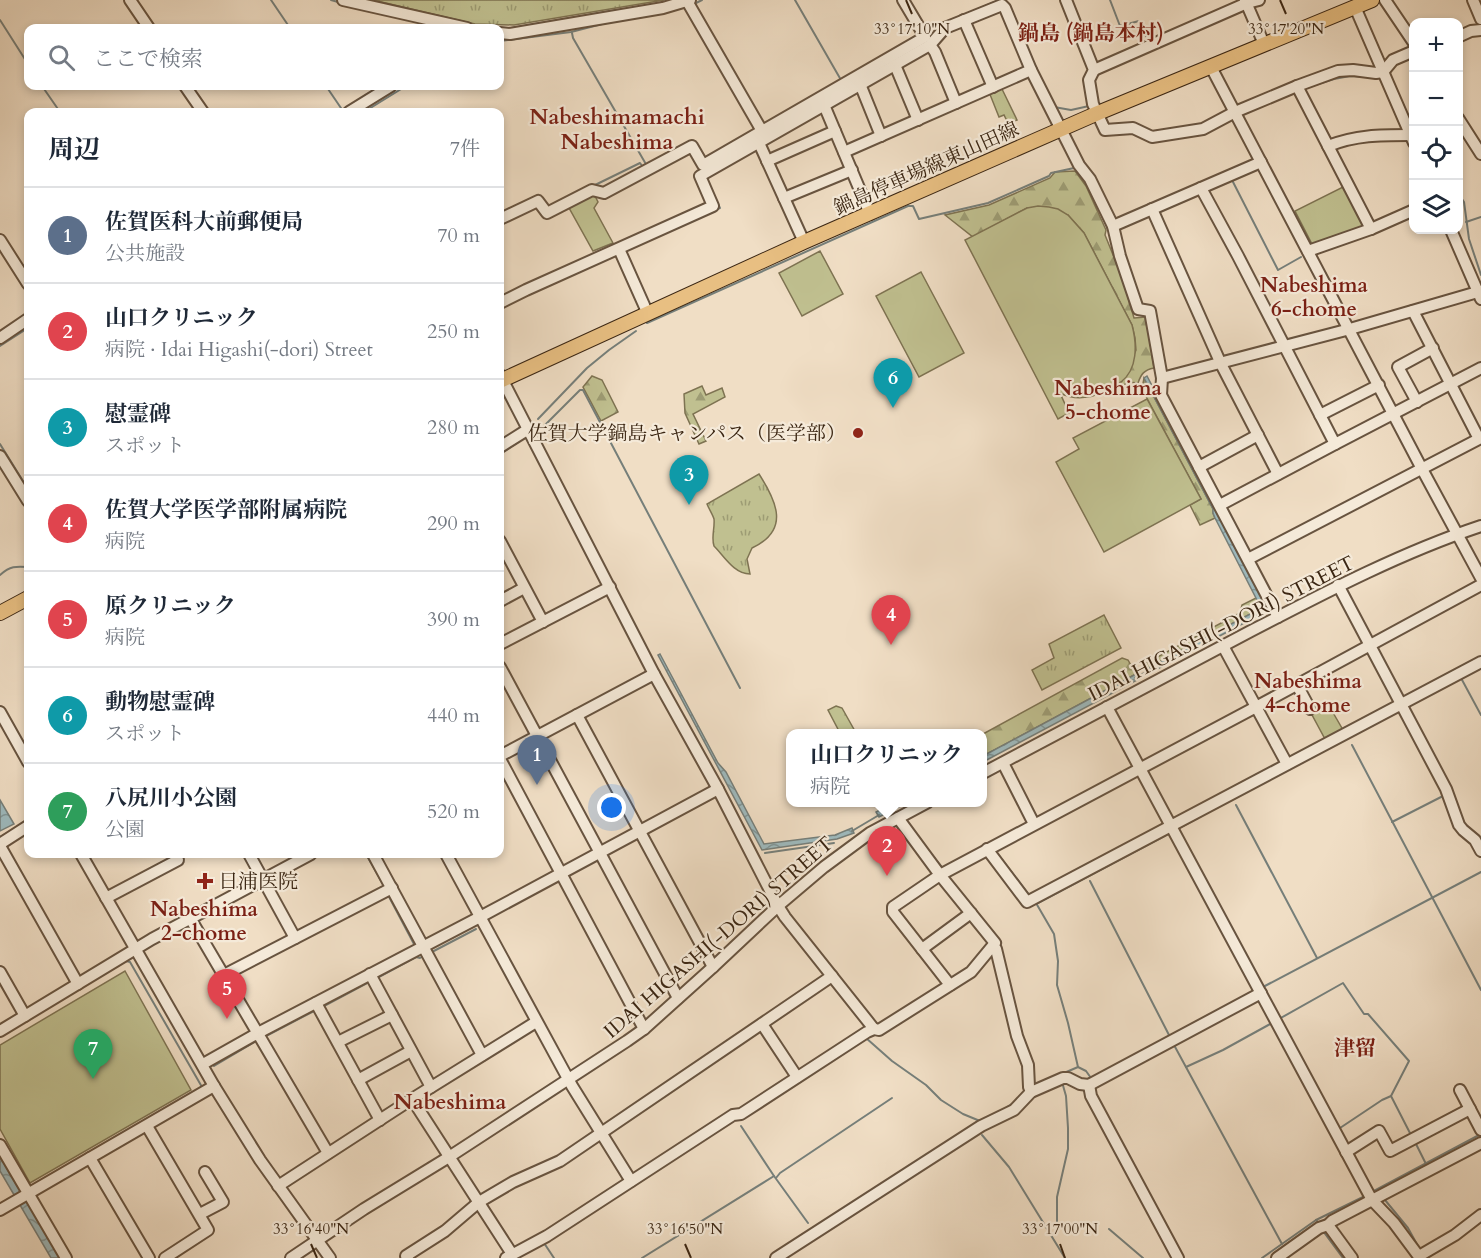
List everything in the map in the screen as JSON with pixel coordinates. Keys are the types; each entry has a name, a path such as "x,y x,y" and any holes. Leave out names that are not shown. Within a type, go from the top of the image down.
{"main road":[{"name":"鍋島停車場線東山田線","path":"504,377 1098,113 1372,0"},
{"path":"0,602 24,600"},
{"path":"0,613 24,601"}],"street":[{"path":"130,0 145,24"},
{"path":"342,0 450,24"},
{"path":"504,217 538,201 547,213 592,190 604,193 692,146 703,165 925,37 903,0"},
{"path":"1066,0 1094,70"},
{"path":"1385,0 1409,38"},
{"path":"1473,0 1481,19"},
{"path":"504,33 663,8 688,1 762,131"},
{"path":"504,301 713,206 700,176 930,45 945,28 1001,2 1031,70 1113,226 1120,256 1138,309 1150,311 1162,378 1161,395 1278,617"},
{"path":"1264,44 1250,3 1094,70 1089,80 1093,104 1105,130 1133,128 1152,137 1203,129 1235,112 1338,71 1383,72 1393,60 1409,53"},
{"path":"1355,7 1409,132"},
{"path":"964,20 993,87"},
{"path":"1463,35 1481,30"},
{"path":"930,45 956,103"},
{"path":"895,65 918,120"},
{"path":"1211,67 1481,578"},
{"path":"844,152 1031,70"},
{"path":"860,84 881,136"},
{"path":"1297,86 1371,229"},
{"path":"188,90 200,108"},
{"path":"356,108 385,90"},
{"path":"824,105 870,214"},
{"path":"1463,126 1481,154"},
{"path":"767,161 835,131"},
{"path":"1328,146 1345,139 1368,135 1409,139"},
{"path":"759,143 804,242"},
{"path":"1113,226 1261,162"},
{"path":"784,198 852,170"},
{"path":"1201,188 1335,444"},
{"path":"1152,209 1221,364 1278,474"},
{"path":"1308,251 1371,229 1409,212"},
{"path":"1162,378 1480,294 1453,234"},
{"path":"0,240 24,278"},
{"path":"619,249 648,314"},
{"path":"1248,560 1480,438 1413,311"},
{"path":"0,338 24,322"},
{"path":"1417,402 1398,367 1432,348"},
{"path":"1220,506 1481,368"},
{"path":"1320,415 1378,385"},
{"path":"504,387 778,906 874,1029"},
{"path":"504,444 527,430"},
{"path":"1199,467 1258,435"},
{"path":"0,456 24,495"},
{"name":"IDAI HIGASHI(-DORI) STREET","path":"987,771 1338,585 1481,526"},
{"path":"504,549 543,622"},
{"path":"1338,585 1446,789 1460,825 1475,840 1481,851"},
{"path":"950,985 893,912 893,907 944,873 989,852 1034,824 1298,685 1481,585"},
{"path":"504,642 610,587"},
{"path":"504,599 525,588"},
{"path":"1223,646 1287,764"},
{"path":"989,852 1027,902 1172,829 1287,764 1402,708 1481,662"},
{"path":"504,756 654,674"},
{"path":"504,682 537,737 678,998"},
{"path":"1298,685 1310,709"},
{"path":"1107,707 1370,1197 1420,1257 1481,1215"},
{"path":"0,712 24,746"},
{"path":"577,715 713,967"},
{"path":"1003,763 1034,824"},
{"path":"504,766 644,1029"},
{"path":"203,1064 370,974 422,950 718,789"},
{"name":"IDAI HIGASHI(-DORI) STREET","path":"291,1258 364,1209 569,1080 644,1029 778,906 848,849 870,833 902,824 922,807"},
{"path":"412,1099 479,1202 509,1256 547,1236 733,1115 741,1114 867,1032 874,1029 879,1030 972,972 995,943 944,873 902,824"},
{"path":"24,829 0,845 78,984"},
{"path":"83,858 214,1086 260,1160 330,1258"},
{"path":"106,898 178,860 177,858"},
{"path":"251,858 295,938"},
{"path":"0,1031 190,918 304,858"},
{"path":"375,858 388,890 482,1055"},
{"path":"448,858 536,1022 630,1181"},
{"path":"224,975 388,890"},
{"path":"922,949 971,913"},
{"path":"190,918 328,1153"},
{"path":"993,946 996,949 1017,1036 1028,1065 1030,1090"},
{"path":"0,972 25,1016"},
{"path":"370,974 431,1087"},
{"path":"408,1258 406,1256 445,1231 479,1202 513,1182 560,1161 832,976"},
{"path":"776,1258 981,1126 1014,1110 1030,1090 1063,1078 1089,1085 1260,990"},
{"path":"316,1003 380,1120"},
{"path":"338,1042 392,1015"},
{"path":"278,1186 536,1022"},
{"path":"762,1024 797,1077"},
{"path":"358,1080 411,1051"},
{"path":"1089,1085 1091,1096 1178,1258"},
{"path":"0,1210 214,1086"},
{"path":"1460,1090 1481,1130"},
{"path":"1346,1152 1379,1131 1390,1151 1470,1109"},
{"path":"147,1126 208,1230 165,1258"},
{"path":"1277,1258 1370,1197 1481,1143"},
{"path":"0,1145 26,1195 66,1258"},
{"path":"90,1158 149,1258"},
{"path":"200,1214 223,1203 205,1172"},
{"path":"26,1195 74,1258"},
{"path":"1323,1226 1352,1258"}],"green space":[{"path":"373,0 664,0 514,25 475,24"},
{"path":"1001,87 1017,120 1008,123 1004,115 999,117 989,92"},
{"path":"1075,171 1086,186 1106,230 1105,235 1122,277 1134,318 1146,317 1154,368 1143,373 1138,383 1128,382 1114,392 1112,387 1122,381 1136,350 1132,325 1084,233 1068,215 1027,208 973,237 945,215 989,205 1050,178 1055,172"},
{"path":"1345,186 1366,228 1313,246 1295,211"},
{"path":"594,194 598,202 594,208 613,243 593,251 568,206"},
{"path":"1038,206 1058,209 1068,215 1084,233 1132,325 1135,340 1135,356 1127,377 1093,396 1076,398 1060,393 1069,413 1058,419 965,240 1027,208"},
{"path":"820,251 843,294 802,316 779,273"},
{"path":"921,272 964,353 919,377 876,296"},
{"path":"592,376 602,380 618,412 601,421 583,387"},
{"path":"1144,378 1213,509 1215,518 1200,525 1190,505 1201,499 1142,389"},
{"path":"702,386 706,395 722,388 725,397 693,414 706,441 699,444 685,413 684,394"},
{"path":"1147,399 1201,499 1104,552 1056,462 1079,449 1073,438"},
{"path":"759,474 775,505 776,524 772,533 764,541 752,548 747,559 750,574 734,568 714,546 714,519 707,504"},
{"path":"1256,598 1260,606 1258,610 1148,668 1146,663 1240,613 1242,605"},
{"path":"1104,615 1121,648 1042,690 1032,670 1054,658 1049,644"},
{"path":"1122,658 1128,660 1136,674 987,754 987,732"},
{"path":"1328,704 1343,730 1325,739 1311,713"},
{"path":"836,706 842,708 854,729 838,729 828,710"},
{"path":"125,971 191,1090 30,1183 0,1129 0,1045"}],"water":[{"path":"1147,376 1268,605 1265,612 1150,673 1148,668 1258,610 1260,606 1215,518 1213,509 1144,378"},
{"path":"660,654 764,844 835,835 852,828 854,833 837,839 762,850 658,655"},
{"path":"1136,674 1139,679 987,760 987,754"},
{"path":"0,800 14,824 0,831"},
{"path":"886,807 898,807 879,817 876,812"},
{"path":"0,1157 60,1258 51,1258 0,1171"}],"waterway":[{"path":"271,0 287,24"},
{"path":"331,0 338,2"},
{"path":"656,4 670,0"},
{"path":"694,4 702,0"},
{"path":"795,0 841,80"},
{"path":"978,9 999,0"},
{"path":"1110,0 1120,26 1139,21 1149,43"},
{"path":"505,29 617,10"},
{"path":"0,20 24,58"},
{"path":"504,40 571,32 606,23"},
{"path":"572,33 647,166"},
{"path":"1309,87 1350,76 1370,77"},
{"path":"45,90 57,108"},
{"path":"329,90 341,108"},
{"path":"370,108 400,90"},
{"path":"1054,107 1071,110 1089,106"},
{"path":"1150,132 1162,130"},
{"path":"593,186 640,163 643,167"},
{"path":"647,323 908,206 913,206 919,219 988,203 1049,176 1051,173 1074,168 1083,178"},
{"path":"1230,181 1232,180 1278,270 1301,257"},
{"path":"714,196 720,208 715,210"},
{"path":"1463,200 1469,239 1481,275"},
{"path":"1097,204 1108,229"},
{"path":"1466,222 1481,217"},
{"path":"0,346 24,331"},
{"path":"538,419 587,368 636,331"},
{"path":"542,428 580,390 583,390 740,688"},
{"path":"504,451 520,441"},
{"path":"0,444 24,483"},
{"path":"0,575 13,567 24,567"},
{"path":"1135,678 1151,669"},
{"path":"1461,678 1481,715"},
{"path":"1352,745 1481,990"},
{"path":"1392,822 1443,796"},
{"path":"671,820 711,799"},
{"path":"1236,805 1317,958"},
{"path":"852,831 879,815"},
{"path":"1177,829 1198,818"},
{"path":"0,837 16,828"},
{"path":"877,844 901,829"},
{"path":"1036,904 1172,832"},
{"path":"765,853 834,843"},
{"path":"923,844 944,870"},
{"path":"611,853 625,845"},
{"path":"997,853 1030,896"},
{"path":"368,858 385,888"},
{"path":"1263,987 1481,872"},
{"path":"1090,881 1169,1035"},
{"path":"387,893 415,946"},
{"path":"1036,903 1054,934 1058,961 1057,985 1078,1067 1086,1071 1091,1078 1099,1074"},
{"path":"430,953 476,929"},
{"path":"377,978 416,957 420,958 425,955"},
{"path":"0,1037 126,961 130,962 202,1087 200,1088"},
{"path":"324,1006 369,982"},
{"path":"1279,1019 1343,983 1364,1014 1368,1014 1409,1061 1391,1096 1412,1137"},
{"path":"266,1036 314,1011"},
{"path":"1157,1043 1205,1017"},
{"path":"1186,1067 1272,1023"},
{"path":"864,1039 866,1038 892,1061 926,1085 941,1100 963,1114 980,1121"},
{"path":"214,1066 256,1041"},
{"path":"1174,1045 1282,1244"},
{"path":"1064,1073 1078,1067"},
{"path":"1057,1224 1057,1197 1068,1149 1066,1096 1062,1082"},
{"path":"1340,1128 1391,1096"},
{"path":"776,1178 780,1173 892,1098"},
{"path":"1003,1110 1016,1101"},
{"path":"741,1126 808,1223"},
{"path":"1372,1192 1481,1134"},
{"path":"982,1135 1009,1167 1065,1258"},
{"path":"1415,1142 1426,1164"},
{"path":"642,1258 774,1176"},
{"path":"1316,1220 1365,1196"},
{"path":"1385,1200 1408,1228 1419,1248"},
{"path":"1262,1258 1317,1221"},
{"path":"1109,1229 1143,1258"},
{"path":"1323,1231 1343,1258"},
{"path":"544,1243 554,1258"}],"place":[{"name":"動物慰霊碑","path":"893,408"},
{"name":"佐賀大学鍋島キャンパス（医学部）","path":"858,433"},
{"name":"慰霊碑","path":"689,505"},
{"name":"佐賀大学医学部附属病院","path":"891,645"},
{"name":"佐賀医科大前郵便局","path":"537,785"},
{"name":"山口クリニック","path":"887,876"},
{"name":"日浦医院","path":"205,881"},
{"name":"原クリニック","path":"227,1019"},
{"name":"八尻川小公園","path":"93,1079"}],"district":[{"name":"鍋島 (鍋島本村)","path":"1091,33"},
{"name":"Nabeshimamachi Nabeshima","path":"617,128"},
{"name":"Nabeshima 6-chome","path":"1314,297"},
{"name":"Nabeshima 5-chome","path":"1108,400"},
{"name":"Nabeshima 4-chome","path":"1308,693"},
{"name":"Nabeshima 2-chome","path":"204,921"},
{"name":"津留","path":"1355,1048"},
{"name":"Nabeshima","path":"450,1101"}]}
